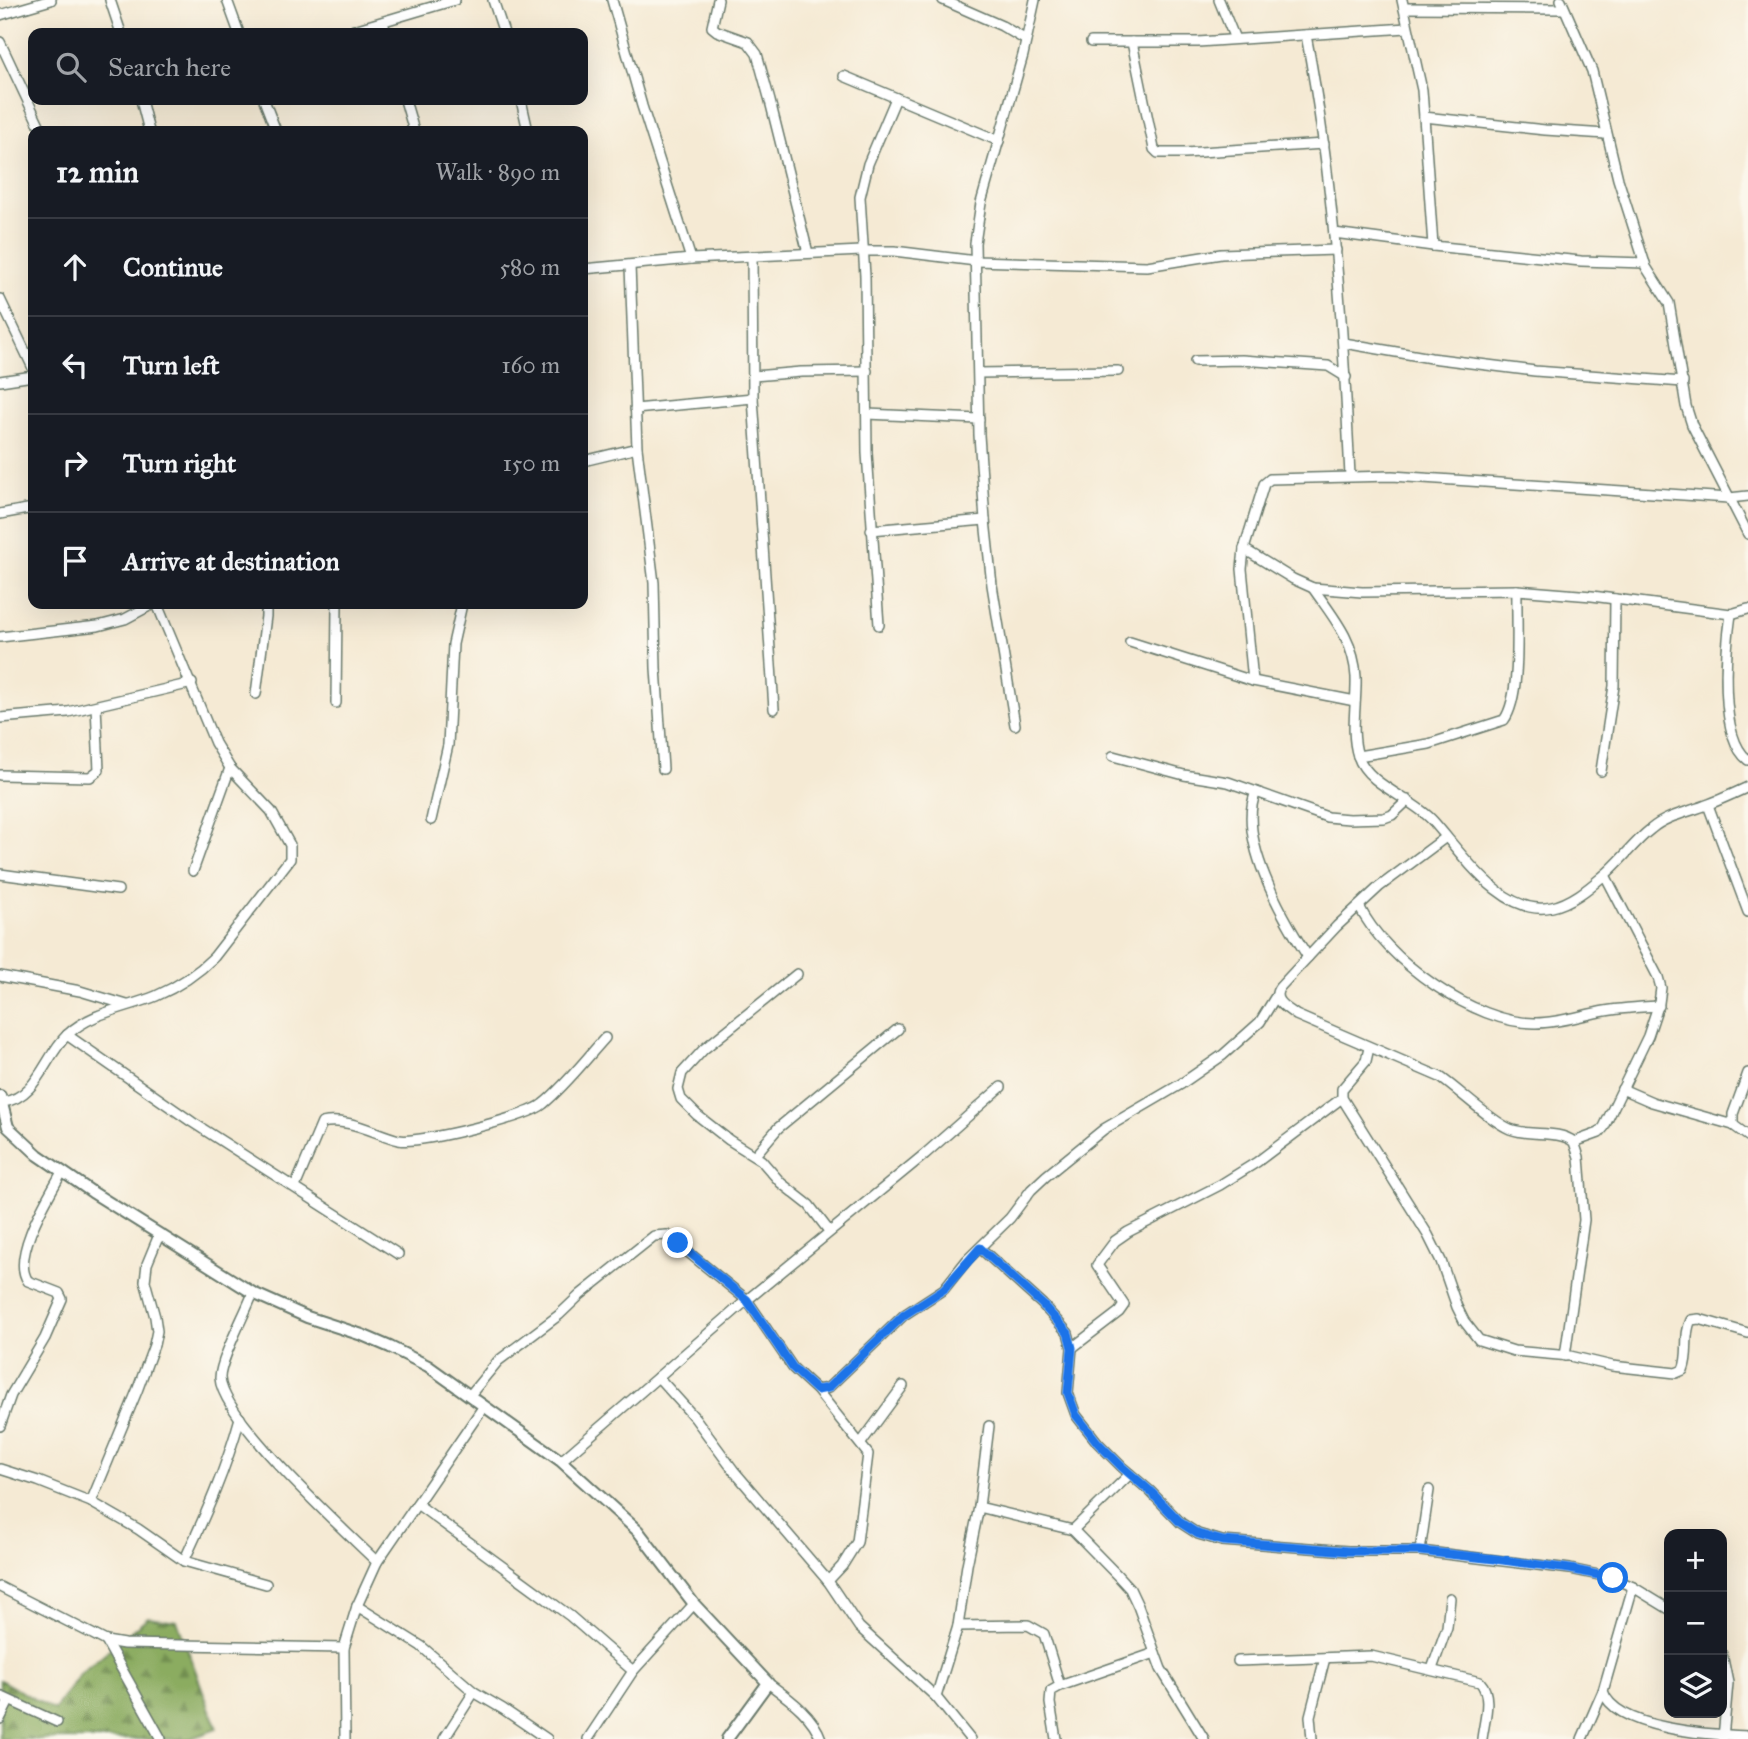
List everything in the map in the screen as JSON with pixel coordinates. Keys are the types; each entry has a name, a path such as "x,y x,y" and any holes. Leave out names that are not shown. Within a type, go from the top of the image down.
{"street":[{"path":"0,15 51,0"},
{"path":"110,0 119,28"},
{"path":"227,0 237,28"},
{"path":"362,28 455,0"},
{"path":"493,0 502,28"},
{"path":"612,0 642,106 691,259"},
{"path":"718,0 713,29 748,42 757,54 808,253"},
{"path":"943,0 1002,26 1026,40"},
{"path":"1014,725 992,585 985,520 979,419 976,261 978,220 1035,0"},
{"path":"1219,0 1235,39"},
{"path":"1433,246 1422,90 1403,4 1562,5 1592,71 1606,134 1645,263 1669,303 1686,406 1692,425 1748,534"},
{"path":"383,22 385,28"},
{"path":"1091,42 1235,39 1407,28"},
{"path":"1306,35 1335,233 1345,359 1350,476"},
{"path":"0,41 28,100"},
{"path":"1132,42 1154,149 1158,153 1324,144"},
{"path":"844,76 999,141"},
{"path":"879,625 867,453 865,275 860,197 862,181 896,98"},
{"path":"31,105 41,126"},
{"path":"142,105 148,126"},
{"path":"266,105 274,126"},
{"path":"407,105 413,126"},
{"path":"522,105 527,126"},
{"path":"1424,117 1606,134"},
{"path":"1335,233 1581,261 1645,263"},
{"path":"588,269 691,259 862,251 894,251 976,261 1147,266 1221,254 1336,250"},
{"path":"752,256 753,398 774,709"},
{"path":"630,266 637,448 654,583 656,668 663,769"},
{"path":"0,299 28,358"},
{"path":"1344,343 1431,358 1535,371 1682,382"},
{"path":"1195,361 1242,360 1328,366 1345,359"},
{"path":"1328,366 1346,377"},
{"path":"752,376 867,371"},
{"path":"979,373 1118,371"},
{"path":"0,381 28,377"},
{"path":"635,409 753,398"},
{"path":"867,414 979,419"},
{"path":"588,460 637,448"},
{"path":"1254,681 1242,569 1244,549 1266,481 1270,479 1415,477 1729,498 1748,496"},
{"path":"0,514 28,509"},
{"path":"871,530 985,520"},
{"path":"1244,549 1313,588 1362,592 1517,590 1731,614 1748,609"},
{"path":"1313,588 1349,642 1356,677 1358,756 1369,775 1422,809 1488,884 1524,905 1552,907 1569,900 1605,875 1659,824 1748,787"},
{"path":"1358,756 1429,744 1504,720 1510,709 1515,687 1517,590"},
{"path":"1601,771 1614,686 1615,599"},
{"path":"0,637 98,626 125,619 145,609"},
{"path":"157,609 192,683 215,743 230,768 271,811 290,845 290,859 201,970 155,996 78,1026 67,1035 27,1092 14,1101 1,1099 8,1127 38,1155 62,1172 253,1293 297,1314 362,1335 428,1366 561,1461 638,1531 694,1604 768,1683 807,1715 821,1739"},
{"path":"256,694 265,609"},
{"path":"336,703 337,609"},
{"path":"431,820 447,745 453,644 462,609"},
{"path":"1731,614 1725,657 1730,723 1736,745 1748,760"},
{"path":"1130,642 1254,681 1355,701"},
{"path":"0,718 68,712 192,683"},
{"path":"0,775 95,775 99,769 96,706"},
{"path":"1113,756 1184,775 1228,782 1327,817 1384,818 1408,800"},
{"path":"193,871 230,768"},
{"path":"1256,792 1250,809 1257,856 1280,910 1308,957"},
{"path":"1709,805 1748,912"},
{"path":"817,1390 828,1388 904,1315 944,1289 1010,1218 1031,1189 1076,1150 1104,1129 1181,1084 1223,1055 1259,1022 1280,987 1359,906 1406,865 1446,836"},
{"path":"0,874 118,890"},
{"path":"1276,996 1278,1001 1296,1015 1440,1077 1506,1128 1523,1133 1563,1137 1574,1142 1586,1139 1602,1130 1648,1036 1661,988 1658,977 1605,875"},
{"path":"1359,906 1367,923 1407,965 1426,979 1490,1015 1536,1023 1658,1006"},
{"path":"797,974 704,1049 678,1082 681,1099 697,1115 755,1156 809,1205 829,1231"},
{"path":"0,976 80,991 127,1005"},
{"path":"755,1156 778,1128 898,1030"},
{"path":"67,1035 192,1122 398,1254"},
{"path":"295,1187 322,1123 345,1124 401,1140 429,1138 524,1114 542,1105 605,1038"},
{"path":"1370,1048 1366,1061 1342,1090 1342,1098 1428,1235 1441,1261 1457,1307 1471,1331 1487,1344 1514,1352 1566,1356 1612,1366 1676,1373 1683,1370 1687,1361 1687,1328 1691,1320 1699,1319 1748,1333"},
{"path":"1733,1125 1733,1114 1748,1073"},
{"path":"561,1461 747,1300 925,1154 1001,1087"},
{"path":"1622,1089 1653,1102 1733,1125 1748,1136"},
{"path":"1072,1348 1119,1312 1124,1304 1097,1265 1115,1241 1220,1185 1256,1162 1342,1098"},
{"path":"1566,1356 1584,1220 1579,1157 1574,1142"},
{"path":"0,1426 11,1395 45,1338 62,1299 59,1293 28,1281 24,1271 26,1247 37,1217 62,1172"},
{"path":"91,1502 154,1345 157,1331 145,1281 147,1264 159,1235"},
{"path":"470,1395 498,1361 559,1315 654,1236 667,1235 747,1300 793,1368 817,1390 868,1454 858,1542 828,1581"},
{"path":"980,1248 1068,1333 1072,1348 1067,1384 1070,1404 1098,1443 1181,1523 1198,1534 1223,1541 1348,1551 1420,1551 1570,1569 1613,1578 1664,1606"},
{"path":"253,1293 221,1372 222,1387 240,1418 278,1464 377,1562"},
{"path":"659,1377 695,1418 748,1488 828,1581 859,1627 936,1696 970,1739"},
{"path":"861,1443 903,1386"},
{"path":"345,1739 344,1648 357,1606 377,1562 484,1405"},
{"path":"184,1561 217,1492 240,1418"},
{"path":"936,1696 958,1626 979,1507 989,1426"},
{"path":"0,1469 91,1502 138,1529 184,1561 267,1584"},
{"path":"1073,1530 1130,1474"},
{"path":"1420,1551 1429,1490"},
{"path":"417,1504 559,1608 633,1671"},
{"path":"979,1507 1073,1530 1130,1590 1161,1669 1205,1739"},
{"path":"0,1587 106,1641 124,1644 344,1648"},
{"path":"1582,1739 1603,1691 1633,1587"},
{"path":"1432,1670 1447,1627 1450,1598"},
{"path":"588,1739 633,1671 694,1604"},
{"path":"357,1606 421,1646 474,1692 547,1739"},
{"path":"958,1626 1028,1625 1037,1629 1044,1634 1060,1686"},
{"path":"106,1641 161,1739"},
{"path":"1056,1739 1049,1695 1051,1691 1155,1654"},
{"path":"1722,1655 1728,1683 1723,1737"},
{"path":"1238,1661 1371,1656 1480,1682 1486,1688 1487,1700 1482,1739"},
{"path":"1312,1739 1310,1716 1325,1658"},
{"path":"727,1739 768,1683"},
{"path":"1603,1691 1606,1699 1615,1707 1654,1725 1723,1737 1748,1736"},
{"path":"444,1739 474,1692"},
{"path":"0,1719 5,1699 57,1723"}],"green space":[{"path":"148,1617 177,1621 217,1729 189,1739 0,1739 0,1680 54,1710 80,1674"}],"route":[{"path":"678,1243 747,1300 793,1368 817,1390 828,1388 904,1315 944,1289 980,1248 1042,1304 1068,1333 1072,1348 1067,1384 1070,1404 1076,1415 1122,1467 1181,1523 1198,1534 1223,1541 1348,1551 1420,1551 1570,1569 1613,1578"}]}
